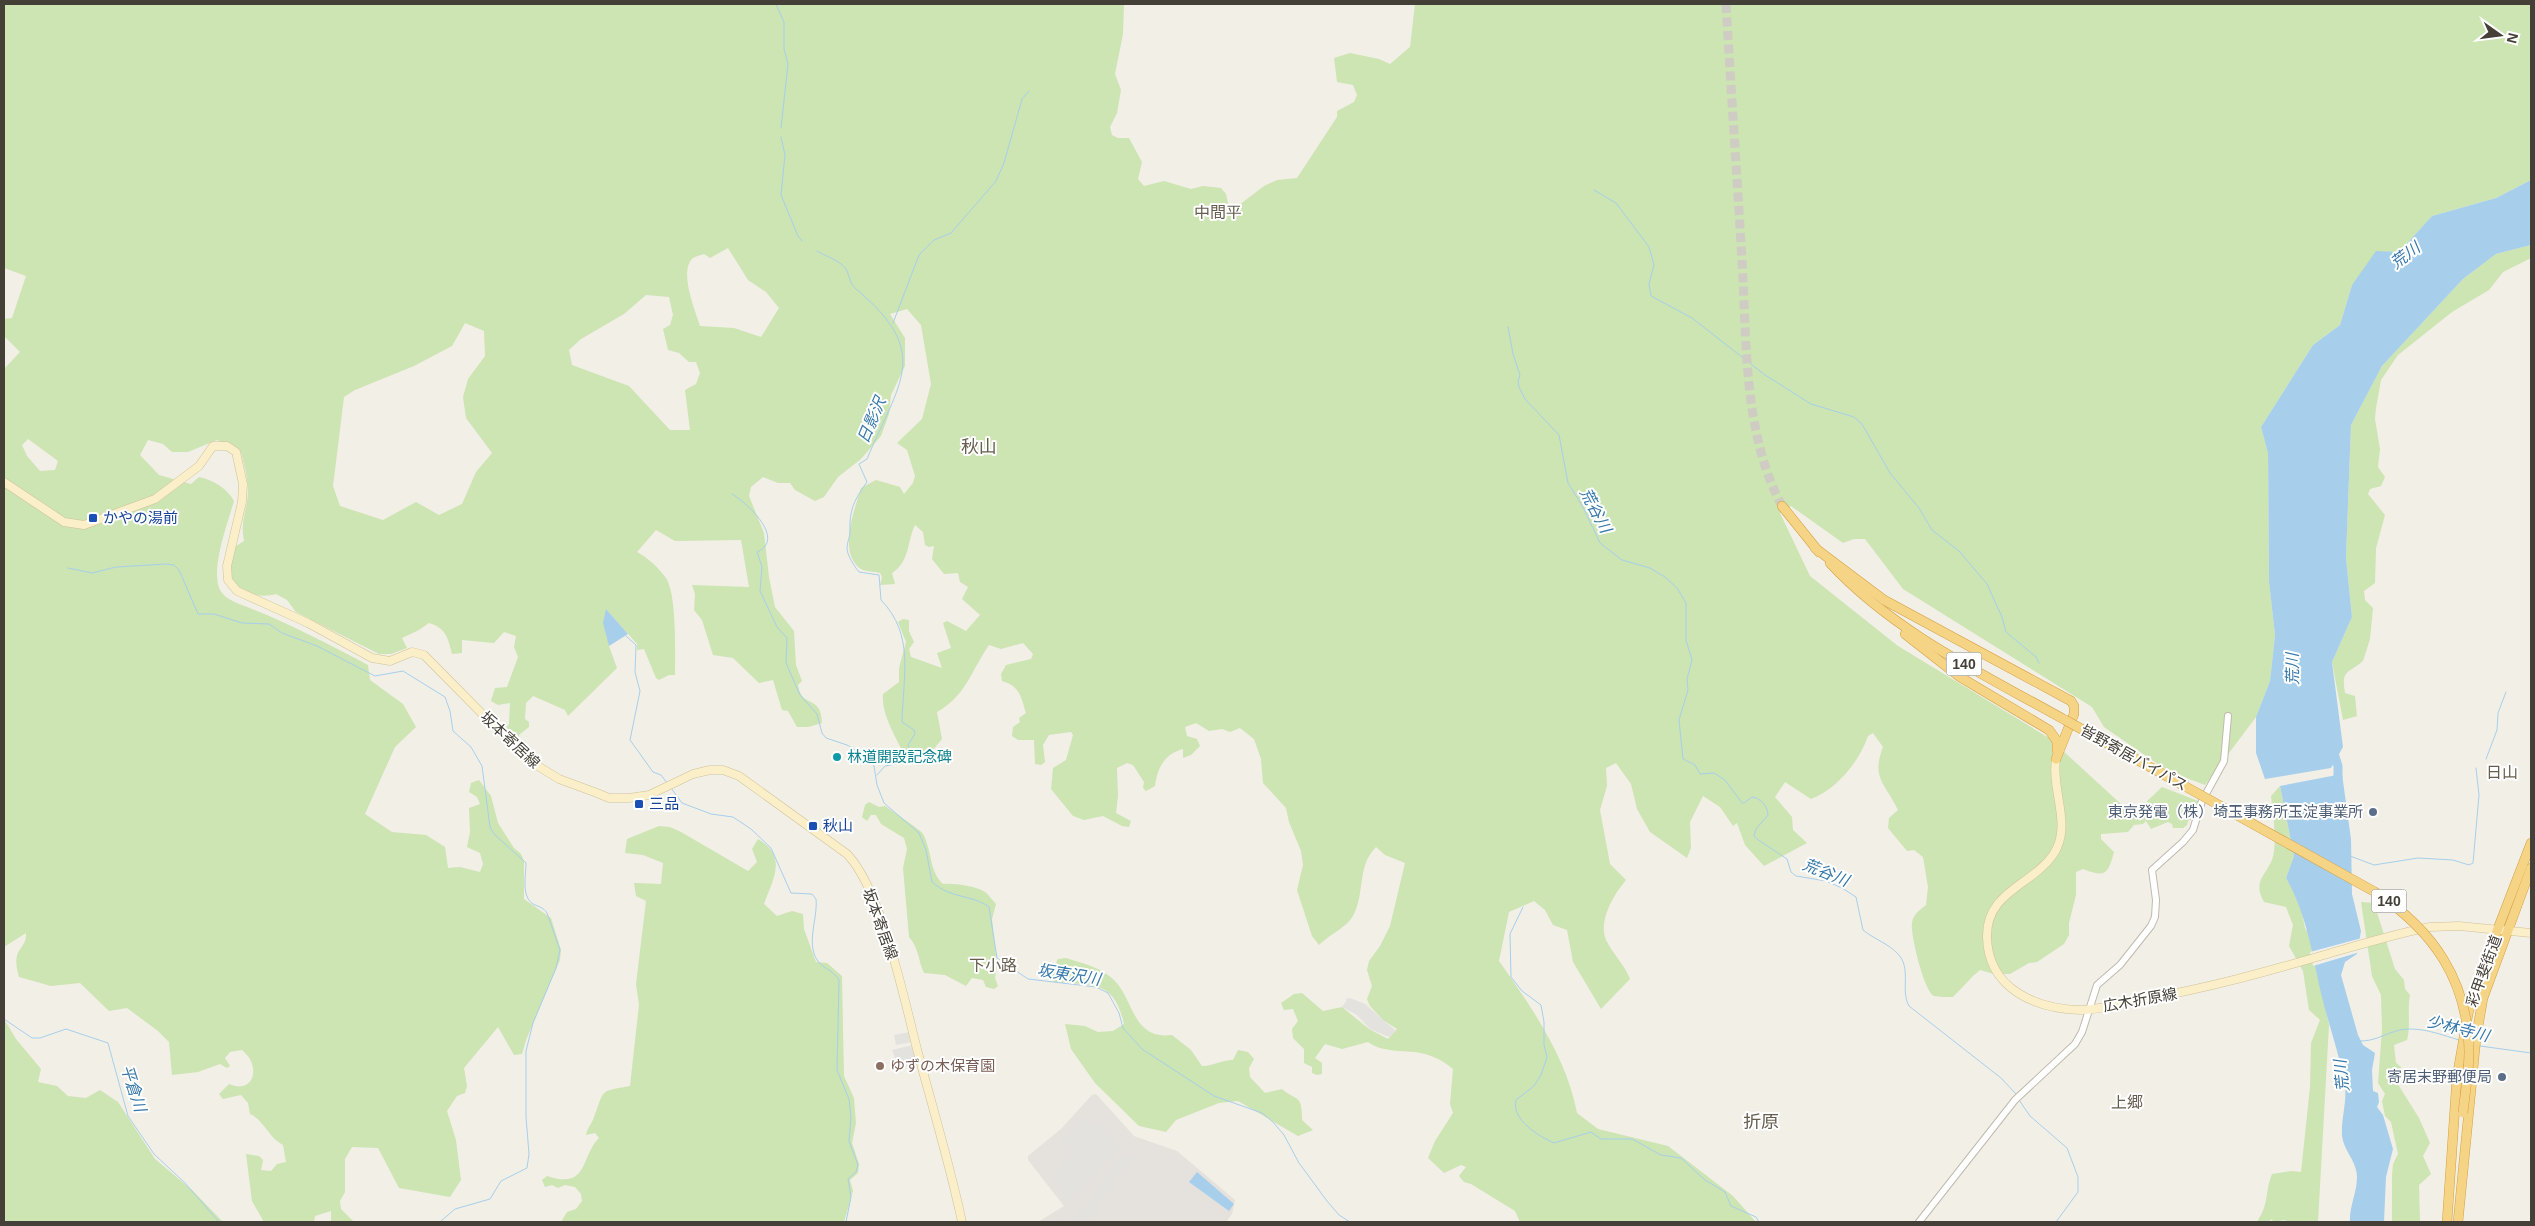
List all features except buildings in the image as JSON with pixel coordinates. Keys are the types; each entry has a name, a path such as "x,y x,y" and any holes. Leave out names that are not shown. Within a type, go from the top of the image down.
{"highway":[{"name":"皆野寄居バイパス","path":"1782,506 1816,548 1867,599 1947,655 2375,892 2405,913 2422,929 2446,964 2458,988 2464,1012 2469,1054 2455,1199 2455,1222"},
{"path":"1816,548 1884,600 2071,702 2074,706 2074,714 2056,759"},
{"path":"1816,548 1830,569 1848,589 1885,619 1960,677 2054,734 2057,741 2056,759"},
{"name":"彩甲斐街道","path":"2455,1222 2476,1038 2483,998 2502,931 2531,843"},
{"name":"彩甲斐街道","path":"2447,1222 2457,1077 2462,1042 2475,988 2531,868"},
{"path":"2462,1042 2470,1036 2476,1038"}],"main road":[{"name":"坂本寄居線","path":"4,482 64,522 84,525 155,499 199,466 213,446 227,446 236,452 243,484 242,502 227,566 228,580 237,591 294,616 372,658 384,661 412,652 424,655 528,760 559,779 610,798 629,798 649,795 693,774 722,770 739,776 850,858 874,902 894,963 962,1222"},
{"name":"広木折原線","path":"2056,759 2055,784 2062,826 2060,842 2047,864 2011,889 2000,901 1993,912 1987,937 1990,957 1996,972 2005,984 2019,995 2035,1002 2050,1006 2089,1010 2208,987 2387,938 2439,926 2531,933"}],"street":[{"path":"1919,1222 2015,1100 2075,1044 2082,1032 2093,993 2100,981 2120,965 2151,926 2156,910 2152,870 2183,842 2193,830 2202,801 2224,761 2228,716"}],"shaded area":[{"path":"1350,998 1365,1004 1396,1031 1389,1037 1370,1029 1357,1015 1342,1007 1347,1000 1345,999"},
{"path":"910,1032 912,1042 896,1045 894,1035"},
{"path":"913,1045 918,1065 899,1069 892,1050"},
{"path":"1096,1094 1134,1136 1177,1151 1235,1200 1232,1214 1226,1222 1038,1222 1064,1206 1028,1160 1028,1156 1061,1129 1092,1095"},
{"path":"1084,1117 1095,1127 1098,1124 1111,1135 1109,1138 1119,1148 1068,1203 1065,1191 1051,1178 1073,1152 1062,1142"},
{"path":"1122,1155 1130,1161 1086,1222 1055,1222 1055,1220 1078,1216"}],"green space":[{"path":"4,4 1124,4 1123,34 1115,74 1121,90 1117,113 1110,127 1112,135 1118,138 1129,138 1142,162 1138,179 1144,186 1164,181 1191,189 1203,186 1221,188 1226,194 1230,212 1264,186 1277,180 1297,178 1337,117 1337,111 1354,102 1357,95 1353,85 1337,82 1334,58 1350,53 1379,59 1390,64 1410,47 1415,4 2531,4 2531,180 2496,198 2432,216 2399,252 2352,285 2340,325 2313,345 2261,427 2268,452 2269,582 2275,635 2270,681 2256,717 2205,785 2168,771 2104,727 2092,707 1903,589 1865,539 1854,539 1843,543 1791,506 1780,513 1810,576 1898,646 2049,738 2122,805 2143,805 2162,787 2198,801 2196,817 2188,821 2187,825 2183,828 2173,828 2172,824 2168,822 2151,829 2146,821 2143,824 2134,825 2128,832 2101,834 2101,839 2114,852 2110,865 2105,872 2101,873 2083,869 2076,872 2076,895 2069,923 2069,935 2064,944 2037,962 2029,963 2010,974 1994,974 1980,970 1953,997 1934,996 1930,992 1918,962 1912,929 1914,917 1926,905 1928,887 1923,857 1914,850 1907,851 1888,828 1889,818 1898,810 1881,780 1878,766 1883,747 1873,733 1868,736 1853,765 1830,789 1811,799 1785,782 1775,797 1792,817 1793,830 1807,843 1764,866 1745,845 1737,823 1733,826 1720,807 1703,796 1690,822 1691,848 1687,858 1650,832 1637,809 1631,784 1616,763 1606,768 1607,786 1600,810 1610,864 1626,880 1608,908 1604,933 1606,940 1630,979 1601,1009 1573,962 1567,930 1553,925 1545,910 1534,901 1509,912 1499,961 1524,997 1556,1052 1572,1092 1577,1113 1598,1129 1668,1146 1733,1196 1756,1222 1520,1222 1515,1211 1471,1184 1464,1182 1459,1176 1466,1167 1461,1165 1444,1173 1428,1158 1435,1141 1453,1113 1450,1104 1453,1069 1447,1064 1425,1054 1388,1050 1368,1042 1342,1049 1325,1044 1315,1058 1322,1063 1322,1074 1312,1073 1312,1067 1304,1063 1304,1049 1293,1038 1292,1029 1298,1021 1293,1009 1284,1010 1281,1003 1294,994 1302,993 1323,1011 1342,1007 1369,1029 1388,1039 1397,1029 1383,1020 1370,1006 1367,999 1372,986 1367,970 1369,961 1380,946 1390,926 1405,863 1385,855 1376,847 1366,862 1354,914 1348,923 1319,945 1312,936 1297,890 1303,865 1301,851 1289,822 1286,808 1263,783 1261,759 1254,739 1240,728 1230,732 1222,729 1209,731 1196,723 1185,727 1187,736 1197,739 1200,746 1191,755 1183,758 1183,749 1176,751 1166,758 1160,768 1155,786 1146,791 1143,788 1144,782 1133,765 1127,763 1117,768 1118,796 1116,813 1131,821 1129,827 1122,826 1103,816 1084,820 1073,816 1051,789 1053,768 1066,760 1073,735 1071,732 1049,735 1043,745 1045,762 1041,765 1035,764 1034,740 1018,740 1012,736 1013,727 1020,722 1019,718 1026,713 1019,693 1013,686 1002,681 1001,674 1006,665 1031,659 1033,654 1023,643 1001,649 989,645 961,691 947,706 937,712 942,739 927,757 903,752 889,724 883,701 883,694 899,682 899,668 906,642 898,622 903,619 909,620 909,631 914,642 909,649 911,657 942,668 937,653 951,648 943,623 947,621 966,631 980,615 962,599 968,587 960,582 958,573 944,574 932,559 934,546 929,547 925,545 923,532 915,525 905,557 898,568 892,573 895,584 880,585 882,577 880,573 861,569 854,562 850,553 850,530 861,488 876,480 900,487 904,494 913,483 915,476 907,450 897,443 922,419 931,384 921,325 907,309 890,314 905,338 905,366 891,395 889,414 881,436 861,459 838,477 824,497 815,501 795,490 790,483 778,483 763,477 751,487 749,496 764,533 769,577 775,607 794,631 796,665 802,681 798,685 800,693 807,700 815,704 821,714 822,723 808,727 797,727 788,711 782,710 773,680 759,683 733,658 713,655 702,620 694,610 695,594 692,585 749,587 741,540 675,541 656,530 637,552 656,567 666,578 670,586 675,625 675,675 669,675 659,680 656,678 644,649 637,650 637,644 606,609 609,646 617,668 568,716 565,710 533,696 526,703 525,719 529,722 529,727 519,735 519,740 514,741 508,735 506,728 509,724 510,703 498,705 491,701 495,688 507,687 518,657 514,647 516,636 504,632 494,643 462,640 462,653 452,654 443,631 429,623 402,638 407,648 391,654 379,654 296,612 287,600 276,594 262,596 242,590 230,572 233,548 244,541 243,525 248,489 241,452 217,440 188,452 172,452 163,444 148,440 140,455 159,475 191,484 199,477 204,478 224,488 234,501 218,559 217,581 223,594 234,602 296,628 368,665 370,680 403,704 416,727 395,747 365,814 392,832 426,835 445,847 448,868 460,867 480,872 483,864 480,853 467,847 470,832 469,808 480,804 477,797 469,792 471,783 479,780 491,796 498,823 524,861 524,899 551,918 561,950 560,960 526,1040 522,1054 514,1055 498,1027 464,1068 467,1086 465,1093 457,1096 447,1111 456,1140 461,1180 450,1197 399,1188 378,1148 352,1147 345,1159 345,1192 340,1201 341,1209 354,1222 331,1222 331,1211 315,1216 314,1222 264,1222 252,1201 246,1154 259,1156 263,1160 261,1170 271,1171 277,1164 286,1162 283,1145 274,1138 259,1120 250,1114 248,1103 241,1095 223,1099 219,1094 229,1084 244,1086 252,1077 252,1064 242,1050 230,1052 225,1058 230,1066 227,1068 220,1064 198,1072 172,1075 169,1042 158,1031 127,1008 109,1011 80,983 51,986 19,977 16,960 26,939 26,933 4,947 4,369 20,352 4,336 4,319 12,318 26,276 4,268","holes":["728,248 748,280 766,292 779,308 761,337 734,328 700,326 689,292 687,272 693,258 704,254 710,258","646,295 669,297 673,315 670,325 663,329 668,350 679,353 689,362 696,362 700,373 696,384 685,390 690,430 670,430 629,386 572,365 569,350 581,339 624,314","465,323 484,331 485,356 468,379 463,397 466,418 492,453 476,472 462,504 439,515 416,502 383,520 340,506 333,486 344,397 355,390 414,366 452,346","28,439 58,461 55,470 40,471 27,456 22,445"]},
{"path":"2531,245 2531,258 2503,272 2489,290 2452,312 2398,355 2381,380 2375,419 2380,449 2378,467 2385,477 2381,486 2370,489 2368,494 2385,515 2376,548 2375,583 2364,591 2365,600 2373,608 2370,639 2363,661 2347,673 2344,680 2345,693 2355,696 2357,716 2343,720 2332,662 2352,617 2346,558 2351,425 2382,366 2463,279 2496,254"},
{"path":"2280,786 2294,856 2286,878 2300,903 2305,928 2310,936 2329,1025 2318,1222 2289,1222 2284,1220 2273,1222 2272,1219 2268,1222 2258,1222 2264,1208 2272,1174 2291,1171 2301,1172 2310,1087 2311,1043 2320,1020 2309,1010 2303,971 2289,946 2293,925 2286,907 2264,902 2260,894 2260,881 2270,865 2275,844 2271,796"},
{"path":"869,802 879,807 885,806 923,834 935,873 943,884 965,885 976,888 986,893 996,904 992,919 997,965 995,978 998,986 994,989 986,987 983,980 972,978 966,986 945,975 924,973 917,950 909,937 903,868 907,849 904,838 881,824 876,815 871,815 867,821 862,817 865,805"},
{"path":"659,826 670,827 681,832 748,871 757,862 752,849 758,839 767,846 773,853 776,868 764,904 777,916 792,911 803,914 804,929 816,962 827,963 842,976 844,1076 854,1098 856,1123 852,1143 859,1164 858,1173 850,1180 853,1191 844,1222 561,1222 567,1212 576,1209 582,1201 581,1194 575,1187 565,1185 558,1188 552,1185 545,1187 542,1180 547,1176 570,1179 577,1175 599,1138 595,1133 586,1135 602,1096 613,1089 630,1086 639,1005 636,984 646,901 636,896 634,883 661,884 663,863 643,855 625,853 627,839"},
{"path":"2361,902 2374,903 2395,969 2404,980 2405,989 2410,995 2407,1040 2394,1045 2396,1063 2401,1067 2401,1073 2397,1080 2399,1086 2419,1118 2430,1143 2423,1156 2431,1174 2419,1185 2420,1222 2392,1222 2392,1175 2393,1164 2398,1154 2391,1122 2385,1116 2382,1101 2385,1094 2378,1083 2382,1030 2381,995 2372,976"},
{"path":"1066,958 1092,966 1110,976 1121,989 1142,1025 1149,1031 1159,1035 1172,1035 1191,1050 1202,1066 1233,1060 1238,1050 1248,1052 1254,1059 1249,1068 1250,1077 1265,1093 1282,1089 1298,1099 1301,1106 1302,1120 1313,1130 1298,1136 1238,1101 1219,1103 1176,1120 1166,1132 1139,1126 1095,1083 1071,1049 1065,1024 1085,1026 1098,1032 1113,1031 1124,1024 1120,1009 1108,992 1091,985 1054,982 1049,976 1058,959"},
{"path":"4,1019 16,1039 41,1069 38,1082 57,1086 68,1096 86,1098 100,1090 118,1102 155,1159 192,1190 223,1222 4,1222"}],"water":[{"path":"2531,180 2531,245 2496,254 2463,279 2382,366 2351,425 2346,558 2352,617 2332,662 2343,747 2331,768 2265,779 2256,753 2256,717 2270,681 2275,635 2269,582 2268,453 2261,427 2313,345 2340,325 2352,285 2376,251 2399,252 2432,216 2496,198"},
{"path":"606,609 628,634 609,646 603,623"},
{"path":"2342,774 2351,839 2352,894 2361,931 2357,954 2345,962 2341,975 2358,1035 2363,1045 2375,1053 2372,1070 2373,1091 2378,1093 2379,1102 2377,1107 2383,1115 2393,1149 2386,1177 2384,1222 2350,1222 2357,1177 2355,1166 2342,1135 2345,1086 2300,907 2286,878 2294,856 2280,786"},
{"path":"1197,1172 1234,1204 1229,1211 1189,1182"}],"pier":[{"path":"2362,938 2360,952 2313,966 2310,952"}],"waterway":[{"name":"日影沢","path":"776,4 784,22 784,49 788,64 781,128"},
{"path":"893,323 919,255 934,240 951,233 996,181 1004,163 1022,99 1029,91"},
{"name":"日影沢","path":"781,137 785,155 781,195 798,236 802,241"},
{"path":"1594,190 1616,203 1649,247 1654,265 1649,284 1651,296 1692,318 1765,375 1811,404 1854,417 1862,424 1890,473 1919,508 1932,530 1959,551 1987,584 2002,617 2006,632 2036,657 2039,663"},
{"name":"日影沢","path":"817,251 844,266 854,287 880,312 895,332 902,351 902,369 898,388 867,459 859,464 867,482 853,506 847,544 849,557 859,572 879,575 881,600 892,613 899,627 905,657 902,722 914,730 915,734 908,745 911,761 885,766 877,775"},
{"name":"荒谷川","path":"1508,327 1513,354 1520,375 1519,387 1525,399 1559,435 1568,483 1583,507 1600,543 1622,560 1650,568 1665,577 1677,588 1686,603 1686,640 1692,660 1687,679 1688,690 1679,720 1683,759 1695,765 1700,774 1714,773 1725,780 1742,803 1752,797 1763,803 1768,815 1756,829 1754,836 1787,859 1791,872 1796,876 1826,881 1856,897 1863,930 1890,947 1902,960 1905,973 1905,993 1909,1006 2001,1078 2016,1094"},
{"name":"坂東沢川","path":"732,494 754,512 766,530 768,539 765,546 757,552 762,567 760,591 777,627 787,638 786,663 800,695 817,714 822,733 826,738 847,745 867,757 874,766 877,785 884,803 919,833 926,850 932,882 946,891 975,900 989,907 997,958 1028,979 1096,987 1108,993 1119,1013 1123,1028 1142,1049 1214,1096 1262,1113 1284,1135 1299,1163 1327,1201 1339,1215 1350,1222"},
{"path":"68,568 92,573 116,567 174,565 179,570 198,614 214,614 242,623 269,624 282,633 317,646 375,676 403,671 445,697 450,711 453,731 471,747 482,766 490,827 494,834 526,863 525,885 527,896 533,904 542,908 547,913 560,950 556,968 533,1023 526,1051 526,1117 529,1154 527,1168 501,1181 490,1199 455,1209 440,1222"},
{"path":"626,636 636,645 635,672 640,691 630,740 653,772 661,775 667,783"},
{"path":"2486,759 2497,730 2498,713 2506,692"},
{"name":"荒川","path":"2333,750 2338,766 2338,786"},
{"path":"2350,856 2374,865 2418,858 2453,860 2469,865 2473,863 2479,795 2476,768"},
{"path":"671,788 682,803 711,814 733,817 751,829 771,848 791,893 812,894 816,899 812,946 817,960 839,980 837,1070 849,1099 851,1117 849,1141 858,1165 856,1172 848,1179 851,1197 846,1222"},
{"path":"1523,907 1510,934 1511,977 1522,991 1541,1005 1544,1022 1544,1045 1547,1057 1541,1075 1534,1086 1516,1100 1516,1107 1522,1121 1534,1132 1554,1143 1591,1132 1601,1139 1632,1139 1661,1155 1681,1158 1705,1180 1725,1192 1731,1206 1756,1217 1759,1222"},
{"name":"平倉川","path":"4,1019 32,1038 40,1038 66,1029 108,1043 128,1116 154,1154 185,1183 219,1222"},
{"name":"少林寺川","path":"2360,1041 2409,1029 2418,1029 2459,1040"},
{"name":"少林寺川","path":"2480,1046 2531,1053"},
{"name":"荒谷川","path":"2019,1100 2030,1116 2067,1148 2078,1177 2078,1192 2056,1222"}],"tunnel":[{"path":"1726,4 1749,387 1760,448 1769,478 1782,506"}],"place":[{"name":"かやの湯前","path":"93,518"},
{"name":"林道開設記念碑","path":"837,757"},
{"name":"三品","path":"639,804"},
{"name":"東京発電（株）埼玉事務所玉淀事業所","path":"2373,812"},
{"name":"秋山","path":"813,826"},
{"name":"ゆずの木保育園","path":"880,1066"},
{"name":"寄居末野郵便局","path":"2502,1077"}],"district":[{"name":"中間平","path":"1218,212"},
{"name":"秋山","path":"979,447"},
{"name":"日山","path":"2502,772"},
{"name":"下小路","path":"993,965"},
{"name":"上郷","path":"2127,1102"},
{"name":"折原","path":"1761,1122"}]}
